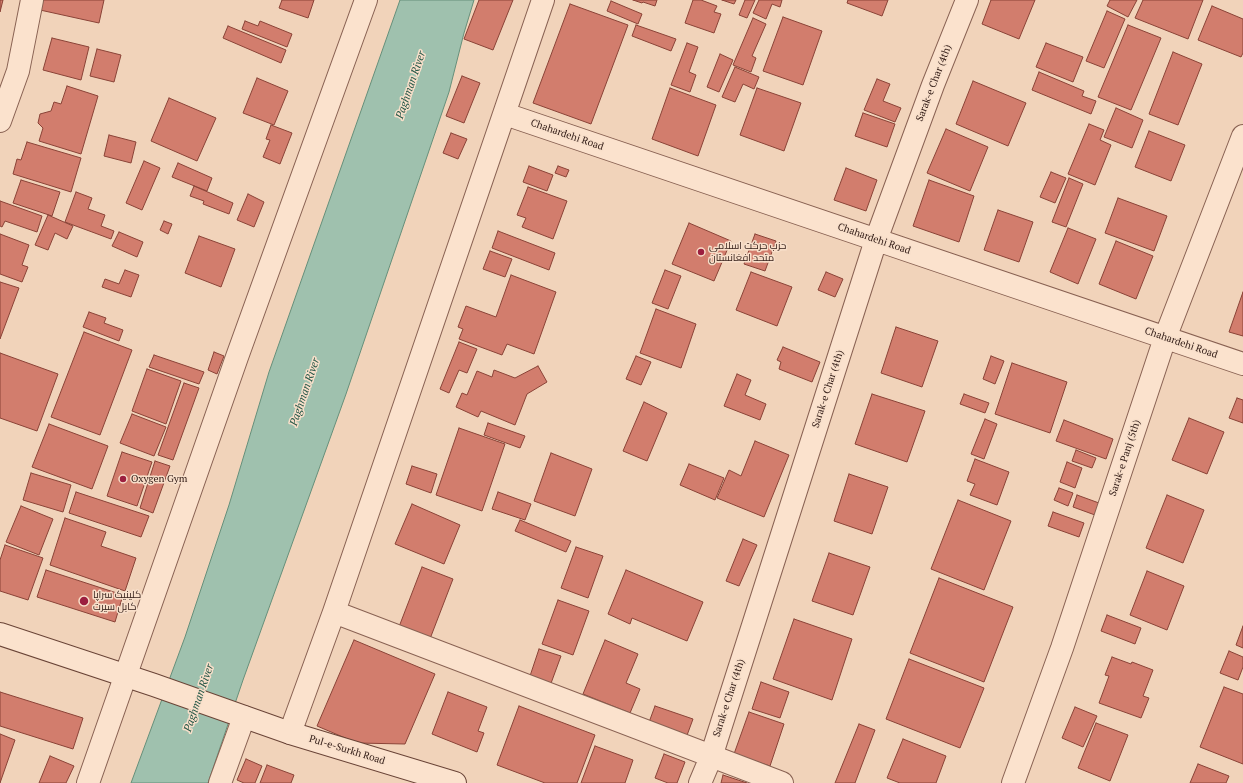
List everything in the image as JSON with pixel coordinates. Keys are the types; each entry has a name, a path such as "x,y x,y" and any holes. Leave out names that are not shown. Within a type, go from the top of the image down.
{"street":[{"path":"0,121 18,71 32,0"},
{"path":"88,783 127,676 240,350 366,0"},
{"path":"290,733 334,612 544,0"},
{"name":"Sarak-e Char (4th)","path":"700,783 711,757 876,240 933,85 967,0"},
{"name":"Chahardehi Road","path":"505,114 1243,364"},
{"name":"Sarak-e Panj (5th)","path":"1012,783 1062,648 1165,338 1243,136"},
{"path":"334,612 782,783"},
{"path":"0,634 127,676"},
{"name":"Pul-e-Surkh Road","path":"127,676 290,733 455,783"},
{"path":"220,783 242,716"}],"water":[{"name":"Paghman River","path":"400,0 474,0 449,92 346,394 243,680 208,783 131,783 185,637 229,505 269,372"}],"building":[{"path":"0,0 3,0 0,12"},
{"path":"42,0 104,0 99,23 40,10"},
{"path":"282,0 314,0 308,18 279,8"},
{"path":"479,0 513,0 493,50 464,39"},
{"path":"633,0 657,0 655,6"},
{"path":"693,0 701,0 717,6 714,12 721,14 714,33 685,23"},
{"path":"722,0 736,0 734,4"},
{"path":"745,0 755,0 747,18 739,15"},
{"path":"759,0 782,0 780,7 772,4 766,19 753,13"},
{"path":"848,0 888,0 882,16 847,3"},
{"path":"991,0 1035,0 1019,39 982,24"},
{"path":"1110,0 1137,0 1128,17 1107,6"},
{"path":"1143,0 1203,0 1188,39 1135,18"},
{"path":"611,1 642,14 638,24 607,11"},
{"path":"570,4 628,25 591,124 533,103"},
{"path":"1212,6 1243,19 1243,53 1241,57 1198,40"},
{"path":"1107,11 1125,19 1104,68 1086,61"},
{"path":"783,17 822,31 803,85 763,71"},
{"path":"753,18 766,24 752,56 756,58 751,72 733,65"},
{"path":"245,21 258,26 260,21 292,34 287,47 242,29"},
{"path":"636,25 676,39 671,51 632,36"},
{"path":"1128,25 1161,38 1131,110 1098,97"},
{"path":"228,26 286,50 281,63 223,38"},
{"path":"52,38 89,47 81,80 43,70"},
{"path":"687,43 698,47 689,72 696,75 690,92 671,85"},
{"path":"1046,43 1083,57 1073,82 1036,67"},
{"path":"97,49 121,55 114,82 90,76"},
{"path":"1173,52 1202,64 1178,125 1149,114"},
{"path":"720,54 733,60 719,92 707,87"},
{"path":"735,67 759,77 754,89 743,84 735,102 722,97"},
{"path":"1039,72 1084,91 1082,96 1096,101 1091,114 1032,90"},
{"path":"462,76 480,83 464,123 446,116"},
{"path":"257,78 288,91 274,125 243,113"},
{"path":"877,79 890,84 883,101 901,108 895,122 864,110"},
{"path":"973,81 1026,103 1008,146 956,124"},
{"path":"67,86 98,96 81,154 39,141 43,128 38,123 40,114 51,111 54,102 61,104"},
{"path":"670,88 716,105 698,156 652,139"},
{"path":"757,88 801,103 784,151 740,135"},
{"path":"169,98 216,118 197,161 151,141"},
{"path":"1116,108 1143,120 1132,148 1104,137"},
{"path":"863,113 895,124 887,147 855,136"},
{"path":"1089,124 1104,130 1100,140 1111,145 1095,185 1068,174"},
{"path":"271,125 292,133 280,164 263,157 270,140 266,139"},
{"path":"946,129 988,147 970,191 927,173"},
{"path":"1149,131 1185,145 1171,181 1135,167"},
{"path":"451,133 467,139 458,159 443,153"},
{"path":"109,135 136,142 131,163 104,156"},
{"path":"27,142 81,158 71,192 13,174 17,159 21,160"},
{"path":"144,161 160,168 142,210 126,203"},
{"path":"178,163 212,178 207,191 172,177"},
{"path":"529,166 553,175 547,191 523,182"},
{"path":"558,166 569,170 566,177 555,173"},
{"path":"846,168 877,180 866,211 834,200"},
{"path":"1051,172 1066,178 1055,203 1040,197"},
{"path":"1069,178 1083,184 1066,227 1052,222"},
{"path":"21,180 60,192 52,216 13,203"},
{"path":"929,180 974,196 959,242 913,226"},
{"path":"194,186 233,203 229,214 203,204 204,201 190,196"},
{"path":"528,187 567,201 553,239 522,227 526,218 517,215"},
{"path":"76,192 92,198 88,209 105,215 101,226 114,231 111,239 65,222"},
{"path":"248,194 264,202 254,227 237,220"},
{"path":"1118,198 1167,216 1154,251 1105,233"},
{"path":"0,201 42,216 37,232 5,221 2,227 0,226"},
{"path":"998,210 1033,222 1019,262 984,250"},
{"path":"48,215 73,226 67,239 55,233 48,250 35,245"},
{"path":"164,221 172,224 168,234 160,230"},
{"name":"حزب حرکت اسلامی متحد افغانستان","path":"689,223 731,241 714,281 672,264"},
{"path":"1068,228 1096,239 1078,284 1050,272"},
{"path":"498,231 555,253 549,270 492,248"},
{"path":"119,232 143,242 137,257 112,246"},
{"path":"0,234 29,245 22,265 28,267 22,282 0,274"},
{"path":"755,234 776,241 765,271 744,264"},
{"path":"199,236 235,249 221,287 185,273"},
{"path":"1116,241 1153,256 1136,299 1099,284"},
{"path":"490,251 512,259 505,277 483,269"},
{"path":"125,270 139,275 131,297 102,287 105,279 119,284"},
{"path":"665,270 681,276 668,309 652,303"},
{"path":"751,272 792,287 777,326 736,310"},
{"path":"826,272 843,279 835,297 818,290"},
{"path":"511,275 556,292 534,354 507,344 502,355 459,339 463,329 458,327 466,306 496,317"},
{"path":"0,282 19,288 0,339"},
{"path":"1243,292 1243,336 1229,332"},
{"path":"656,309 696,324 681,368 640,353"},
{"path":"89,312 106,318 104,323 123,330 119,341 83,327"},
{"path":"896,327 938,341 922,387 881,373"},
{"path":"84,332 132,350 100,435 51,417"},
{"path":"459,342 477,349 467,373 459,370 449,393 440,389"},
{"path":"783,347 820,362 812,382 779,369 781,362 777,360"},
{"path":"214,352 224,356 217,374 208,370"},
{"path":"0,353 58,374 37,431 0,418"},
{"path":"154,355 204,372 199,384 149,367"},
{"path":"636,356 651,362 641,385 626,379"},
{"path":"991,356 1004,361 995,384 983,379"},
{"path":"1012,363 1067,382 1050,433 995,414"},
{"path":"538,366 547,382 527,394 515,425 481,411 478,417 456,407 462,393 467,395 477,371 492,377 494,370 515,378"},
{"path":"147,369 181,381 166,424 132,411"},
{"path":"737,374 751,380 745,395 766,404 760,420 724,406"},
{"path":"184,383 199,388 173,460 158,455"},
{"path":"872,394 925,411 907,462 855,444"},
{"path":"964,394 989,403 985,413 960,404"},
{"path":"1237,398 1243,400 1243,423 1229,418"},
{"path":"644,402 667,413 647,461 623,451"},
{"path":"132,414 166,427 154,456 120,443"},
{"path":"1189,418 1224,432 1207,474 1172,460"},
{"path":"985,419 997,424 984,459 971,454"},
{"path":"1064,420 1113,439 1106,459 1056,441"},
{"path":"488,423 525,436 520,448 484,435"},
{"path":"49,424 108,446 92,489 32,467"},
{"path":"459,428 505,444 482,511 436,495"},
{"path":"755,441 789,455 764,517 717,498 729,470 741,476"},
{"path":"1076,450 1096,458 1092,468 1072,461"},
{"path":"122,452 152,462 137,506 107,496"},
{"path":"551,453 592,469 575,516 534,501"},
{"path":"975,459 1009,472 997,505 970,495 975,484 967,481"},
{"path":"155,461 170,466 153,513 140,508"},
{"path":"1067,462 1082,468 1075,488 1060,482"},
{"path":"689,464 724,478 715,500 680,485"},
{"path":"412,466 437,474 431,493 406,484"},
{"path":"31,473 71,485 63,512 23,500"},
{"path":"849,474 888,487 872,534 834,521"},
{"path":"1059,488 1073,493 1068,506 1054,500"},
{"path":"76,492 149,516 141,537 69,513"},
{"path":"498,492 531,504 525,520 492,509"},
{"path":"1077,495 1099,503 1095,515 1073,507"},
{"path":"1167,495 1204,510 1183,563 1146,548"},
{"path":"958,500 1011,521 984,590 931,569"},
{"path":"412,504 460,525 444,564 395,544"},
{"path":"21,506 53,519 39,555 6,542"},
{"path":"1053,512 1084,523 1079,537 1048,526"},
{"path":"65,518 106,532 101,546 136,558 125,591 50,565"},
{"path":"520,520 571,541 566,552 515,531"},
{"path":"743,539 757,545 739,586 726,581"},
{"path":"5,545 43,558 28,600 0,591 0,560"},
{"path":"576,547 603,556 588,598 561,588"},
{"path":"829,553 870,567 853,615 812,601"},
{"path":"422,567 453,579 428,644 397,632"},
{"path":"46,570 123,595 115,622 37,597"},
{"path":"626,570 703,602 687,641 632,618 630,624 608,614"},
{"path":"1147,571 1184,586 1167,630 1130,615"},
{"path":"939,578 1013,607 984,682 910,653"},
{"path":"558,600 589,611 573,655 542,644"},
{"path":"1107,615 1141,628 1135,644 1101,631"},
{"path":"794,619 852,639 832,700 773,679"},
{"path":"1243,626 1243,648 1236,645"},
{"path":"354,640 435,674 405,744 357,743 317,726"},
{"path":"605,640 638,654 626,683 640,689 630,713 583,694"},
{"path":"539,649 561,656 550,686 529,679"},
{"path":"1229,651 1243,657 1243,667 1238,680 1220,673"},
{"path":"1112,657 1131,664 1132,662 1153,670 1143,696 1149,698 1141,718 1099,703 1109,676 1105,675"},
{"path":"909,659 984,688 960,748 886,719"},
{"path":"761,682 789,692 780,718 752,709"},
{"path":"1224,687 1243,694 1243,764 1200,747"},
{"path":"0,692 83,718 73,749 0,726"},
{"path":"448,692 487,707 478,731 484,733 477,752 432,734"},
{"path":"519,706 595,735 577,783 545,783 497,765"},
{"path":"655,706 693,719 686,738 648,725"},
{"path":"1075,707 1097,716 1083,747 1062,738"},
{"path":"749,712 784,724 770,766 734,754"},
{"path":"1096,723 1128,735 1110,781 1078,768"},
{"path":"859,724 875,730 855,783 835,783"},
{"path":"0,734 15,740 0,783"},
{"path":"903,739 946,756 936,783 900,783 887,778"},
{"path":"595,746 633,760 625,783 581,783"},
{"path":"664,754 685,762 677,783 668,783 655,778"},
{"path":"50,756 74,766 66,783 39,783"},
{"path":"246,759 262,766 255,783 244,783 237,780"},
{"path":"1198,764 1229,776 1226,783 1190,783"},
{"path":"267,765 294,775 291,783 260,783"},
{"path":"723,775 747,783 721,783"}],"place":[{"name":"حزب حرکت اسلامی متحد افغانستان","path":"701,252"},
{"name":"Oxygen Gym","path":"123,479"},
{"name":"کلینیک سراپا کابل سیرت","path":"84,601"}]}
